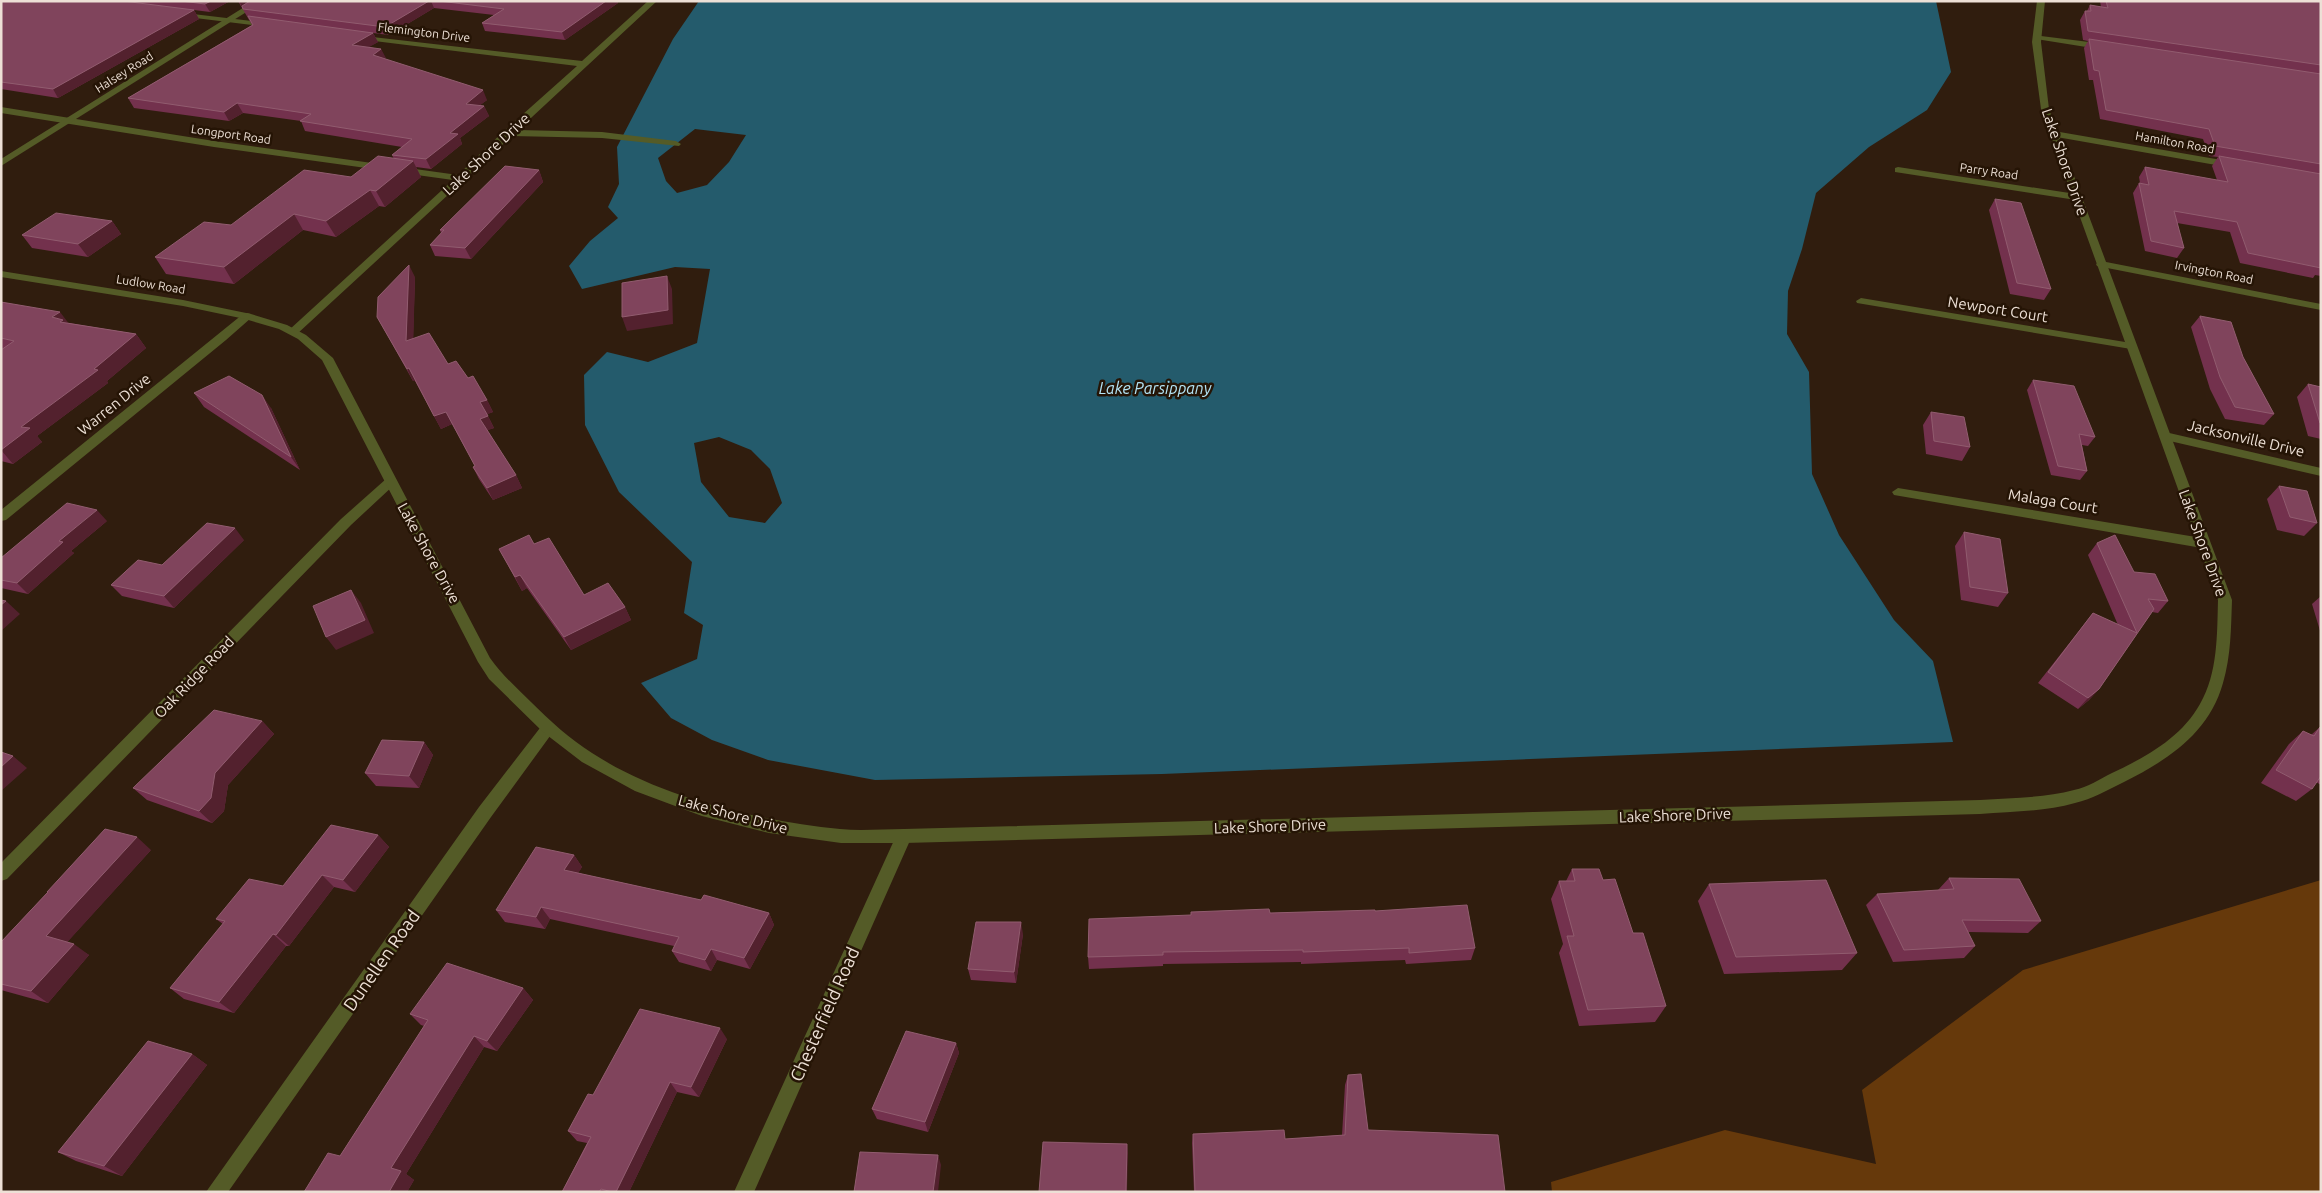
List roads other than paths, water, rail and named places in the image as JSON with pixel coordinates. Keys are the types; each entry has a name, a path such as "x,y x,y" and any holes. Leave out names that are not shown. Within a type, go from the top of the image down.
{"street":[{"name":"Halsey Road","path":"1,163 260,1"},
{"name":"Lake Shore Drive","path":"653,1 458,178 293,332 327,358 390,482 466,621 485,662 494,675 548,728 587,758 640,786 702,809 769,826 841,836 904,836 1980,807 2072,797 2088,793 2142,767 2184,737 2204,713 2216,686 2225,643 2225,600 2130,346 2045,109 2036,66 2036,37 2041,1"},
{"path":"171,13 278,26"},
{"name":"Flemington Drive","path":"345,35 583,64"},
{"path":"2036,37 2112,48"},
{"name":"Longport Road","path":"1,110 214,144 458,178"},
{"path":"507,133 602,135 676,144"},
{"name":"Hamilton Road","path":"2054,134 2244,167"},
{"name":"Parry Road","path":"1898,170 2076,196"},
{"name":"Irvington Road","path":"2101,264 2321,307"},
{"name":"Ludlow Road","path":"1,274 183,303 247,316 293,332"},
{"name":"Newport Court","path":"1861,301 2130,346"},
{"name":"Warren Drive","path":"3,513 247,316"},
{"name":"Jacksonville Drive","path":"2164,436 2321,472"},
{"name":"Oak Ridge Road","path":"1,874 339,529 390,482"},
{"name":"Malaga Court","path":"1898,492 2202,542"},
{"name":"Dunellen Road","path":"216,1192 485,812 548,728"},
{"name":"Chesterfield Road","path":"744,1192 904,836"}],"water":[{"name":"Lake Parsippany","path":"699,1 1936,1 1951,72 1927,110 1869,147 1816,193 1802,249 1788,291 1787,334 1809,372 1812,474 1839,535 1894,620 1933,661 1953,742 1162,774 875,780 768,760 712,740 671,718 641,683 697,659 703,625 684,613 692,562 619,492 585,425 584,375 607,352 648,362 697,343 710,269 675,267 582,289 569,266 590,241 618,218 608,207 619,184 617,147 673,39","holes":["695,129 746,135 729,162 707,185 677,193 666,181 658,158","719,437 751,450 770,469 782,503 765,523 729,517 701,482 694,443"]}]}
